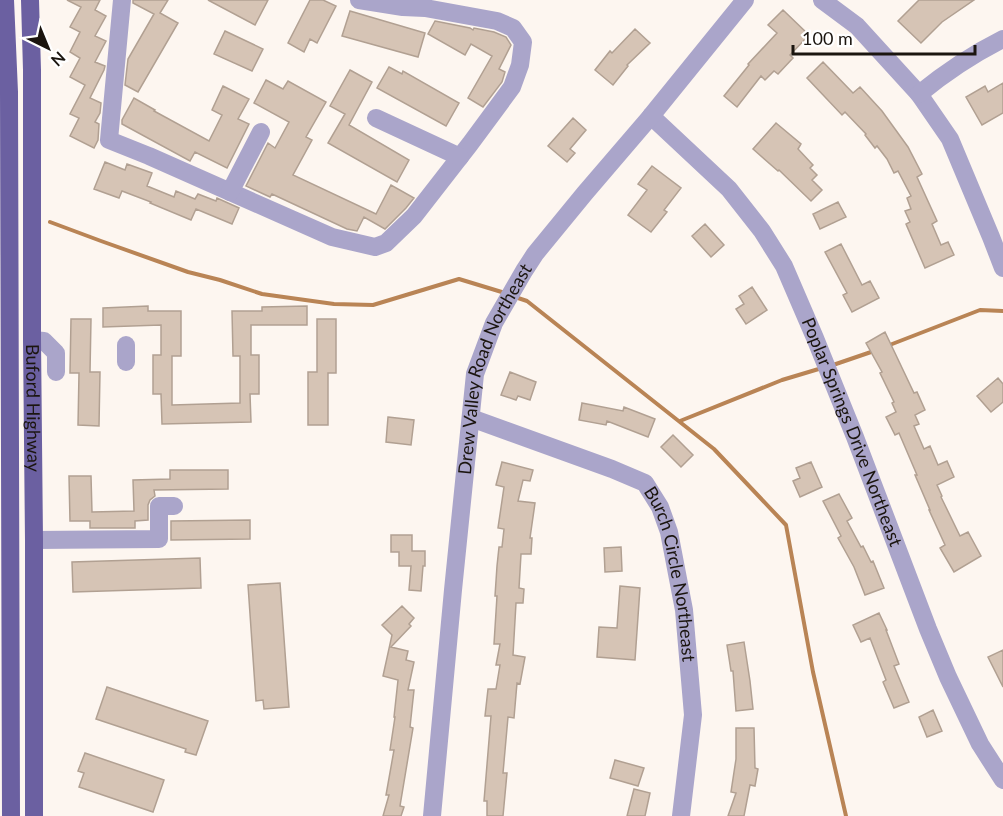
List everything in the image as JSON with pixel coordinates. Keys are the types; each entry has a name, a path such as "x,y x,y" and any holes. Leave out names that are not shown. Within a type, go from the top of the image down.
{"main road":[{"name":"Buford Highway","path":"5,0 9,92 5,397 5,795 11,816"},
{"name":"Buford Highway","path":"30,0 34,816"}],"street":[{"path":"122,0 109,140 332,237 375,247 386,243 414,216 512,87 520,65 523,42 513,28 497,21 425,8 359,0"},
{"name":"Drew Valley Road Northeast","path":"432,816 476,374 494,323 524,271 585,193 651,117 745,0"},
{"path":"822,0 857,26 920,94 950,139 1003,268"},
{"path":"920,94 977,52 1003,39"},
{"name":"Poplar Springs Drive Northeast","path":"651,117 729,189 762,231 784,266 843,406 948,677 980,744 1003,780"},
{"path":"376,118 460,157"},
{"path":"230,192 261,132"},
{"path":"32,340 44,341 56,353 57,372"},
{"name":"Burch Circle Northeast","path":"471,418 645,483 660,507 669,532 684,610 693,715 681,816"},
{"path":"34,540 159,539 159,506 174,506"}],"building":[{"path":"67,0 100,0 95,10 106,16 95,36 106,41 95,62 105,66 104,70 90,98 101,103 100,113 95,122 99,124 98,140 94,148 70,136 79,118 70,114 85,85 70,77 80,58 70,52 80,32 70,27 81,7"},
{"path":"133,0 168,0 160,13 178,23 138,92 125,85 128,59 154,14 133,3"},
{"path":"208,0 268,0 255,25"},
{"path":"310,0 323,0 336,6 317,43 310,39 304,52 288,43"},
{"path":"919,0 974,0 942,22 921,43 898,21"},
{"path":"783,10 809,35 790,55 793,58 778,74 774,71 765,80 761,76 737,107 724,96 748,64 777,33 768,25"},
{"path":"350,11 425,33 418,57 342,36"},
{"path":"435,21 473,30 474,28 494,32 506,37 511,45 499,69 505,72 502,82 483,107 468,98 492,56 471,44 465,55 428,34"},
{"path":"635,29 650,43 627,65 613,85 595,70 610,51 612,53"},
{"path":"225,31 263,49 252,71 214,54"},
{"path":"823,62 853,93 860,87 882,111 908,147 922,174 917,177 937,221 932,224 941,245 948,242 954,255 925,268 906,224 910,222 905,211 911,209 907,198 911,196 898,171 894,173 877,146 875,148 866,134 845,112 842,115 807,78"},
{"path":"389,67 402,74 403,71 459,103 446,126 377,88"},
{"path":"350,70 372,82 349,125 409,160 397,182 328,143 345,114 330,106"},
{"path":"266,80 283,89 288,81 326,102 306,137 312,140 293,175 376,214 391,185 414,198 385,229 364,217 357,231 347,229 272,194 270,197 246,186 268,143 275,148 289,122 254,103"},
{"path":"1003,83 1003,113 982,125 966,97 985,86 988,92"},
{"path":"223,86 249,99 238,119 249,124 227,168 195,152 190,161 122,124 134,98 209,141 222,115 212,110"},
{"path":"573,118 586,130 570,149 575,153 567,162 548,146"},
{"path":"776,123 801,144 798,149 813,165 810,168 817,175 812,180 822,190 811,201 753,149"},
{"path":"105,162 125,170 127,164 152,173 147,186 174,197 176,191 195,199 198,194 216,201 217,198 239,208 232,224 196,209 191,220 122,191 119,198 94,189"},
{"path":"652,166 681,188 664,210 667,212 651,232 628,215 647,190 638,184"},
{"path":"838,202 846,217 820,229 813,214"},
{"path":"705,224 724,245 711,257 692,236"},
{"path":"841,244 862,285 870,281 879,298 852,312 843,295 847,293 825,252"},
{"path":"752,287 767,310 746,324 736,309 744,304 739,296"},
{"path":"148,306 148,311 181,311 181,356 172,356 172,405 240,403 240,356 233,356 232,311 262,311 262,307 307,306 307,325 251,325 251,355 259,355 259,394 250,394 251,422 162,424 161,394 153,394 153,355 161,355 161,325 103,327 103,308"},
{"path":"71,319 91,319 90,372 100,372 99,426 78,425 79,373 70,373"},
{"path":"317,319 336,319 336,373 328,373 328,425 308,425 308,372 317,372"},
{"path":"885,332 914,393 917,392 925,410 915,415 919,424 914,426 924,449 930,446 938,465 947,461 954,477 937,485 941,497 960,536 968,532 981,556 954,572 940,548 945,545 899,433 895,435 886,417 896,412 892,403 894,402 880,373 882,372 866,343"},
{"path":"510,372 536,382 530,400 518,396 516,400 501,395"},
{"path":"998,378 1003,384 1003,402 991,412 977,396"},
{"path":"582,403 623,411 624,407 655,419 648,437 607,421 606,425 579,420"},
{"path":"388,417 414,420 411,445 386,442"},
{"path":"673,435 693,455 681,467 661,447"},
{"path":"502,462 533,470 530,481 523,480 518,501 535,503 530,538 532,538 531,554 521,554 519,588 524,589 523,603 516,603 513,655 525,657 520,684 517,683 514,718 508,717 503,773 507,773 503,816 487,816 487,801 484,801 491,716 485,716 488,689 496,689 500,665 496,665 500,644 494,644 497,566 504,529 498,528 504,487 496,485"},
{"path":"811,462 822,487 800,497 793,481 800,478 796,468"},
{"path":"170,470 228,470 228,489 154,490 155,496 148,505 148,520 135,521 135,528 90,528 90,521 70,521 69,476 91,476 92,512 134,511 133,480 170,479"},
{"path":"839,494 852,518 847,521 861,547 863,546 871,562 873,561 884,588 865,595 854,567 838,538 841,536 823,501"},
{"path":"250,520 250,539 171,540 171,521"},
{"path":"391,535 412,535 412,551 425,551 421,591 409,590 411,566 399,566 399,552 391,552"},
{"path":"621,547 622,571 605,572 604,548"},
{"path":"200,558 201,588 73,592 72,562"},
{"path":"280,583 289,707 264,709 263,700 256,701 248,585"},
{"path":"620,586 640,588 635,660 597,657 599,627 617,628"},
{"path":"402,606 414,618 409,624 411,626 391,647 408,651 406,660 414,662 408,690 414,690 410,727 413,728 400,806 404,807 401,816 383,816 389,795 386,795 394,750 390,750 398,680 383,676 392,635 382,625"},
{"path":"879,613 899,664 894,666 909,702 894,708 883,682 886,680 870,638 861,642 853,625"},
{"path":"744,642 753,709 736,711 733,671 731,671 727,645"},
{"path":"1003,650 1003,687 988,657"},
{"path":"107,687 208,721 196,755 185,752 186,749 96,719"},
{"path":"933,710 942,731 927,737 919,717"},
{"path":"736,728 754,728 755,768 758,769 755,786 750,785 744,816 728,816 736,793 731,792 736,759"},
{"path":"85,753 164,780 153,812 79,787 84,773 78,771"},
{"path":"615,760 644,768 638,786 610,778"},
{"path":"634,789 650,793 645,816 627,816"}],"waterway":[{"path":"50,222 188,272 262,294 334,304 373,305 459,279 505,293"},
{"path":"515,297 527,301 714,449 786,525 813,672 846,816"},
{"path":"887,346 980,310 1003,311"},
{"path":"833,365 874,351"},
{"path":"680,421 782,380 822,368"}]}
